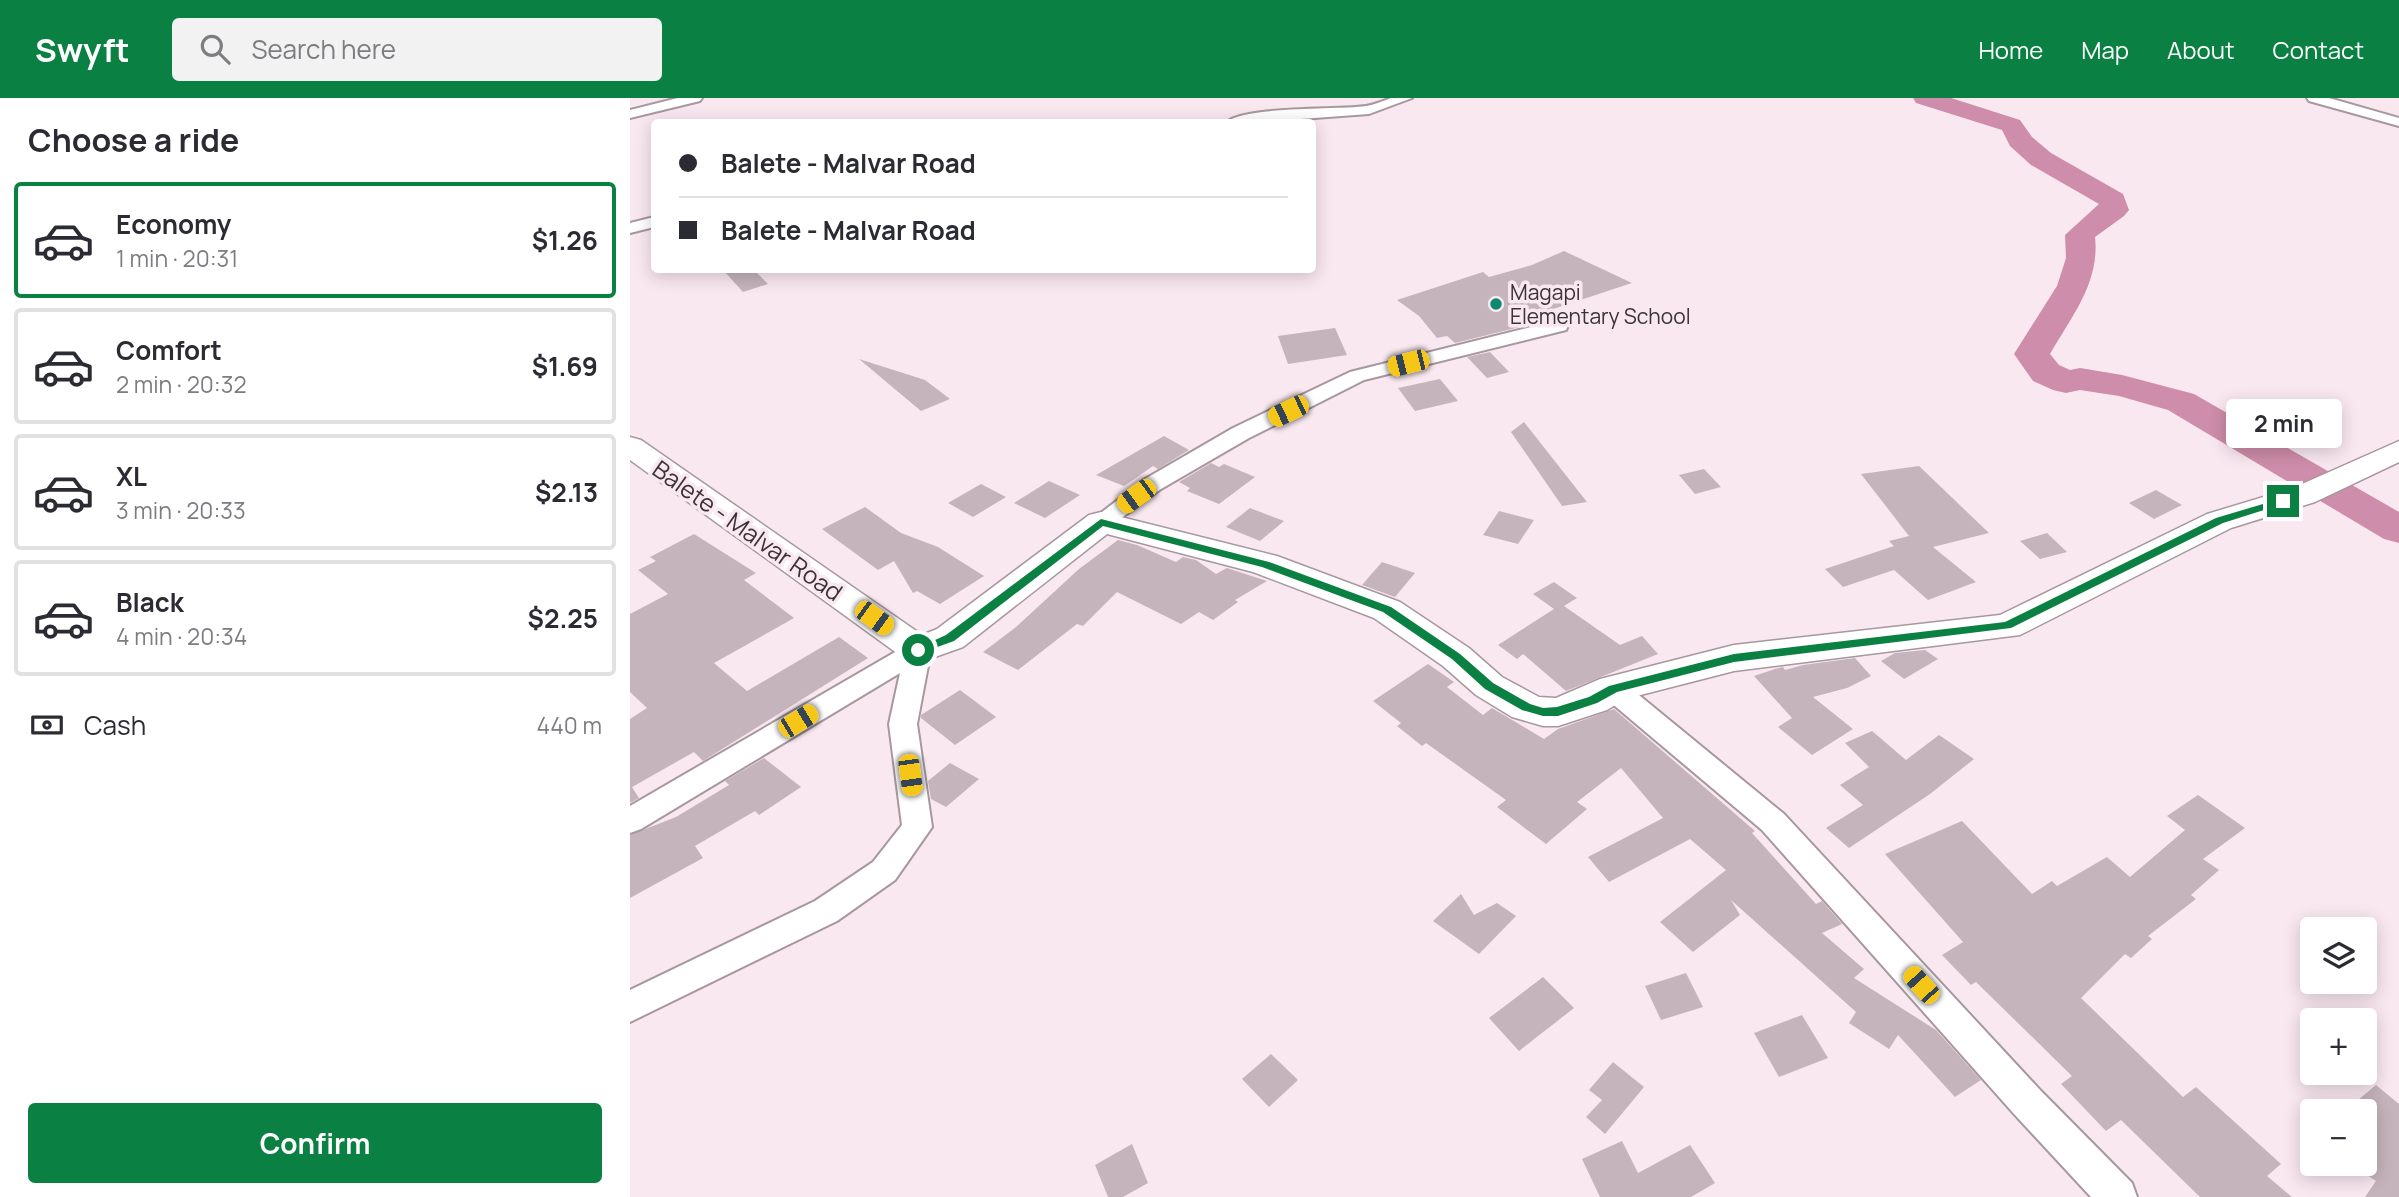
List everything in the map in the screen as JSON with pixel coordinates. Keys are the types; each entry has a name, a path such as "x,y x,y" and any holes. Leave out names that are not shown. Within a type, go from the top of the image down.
{"main road":[{"name":"Balete - Malvar Road","path":"630,446 918,650"},
{"path":"918,650 950,638 1101,522 1265,564 1387,610 1456,657 1489,686 1526,707 1543,712 1558,712 1593,700 1613,689 1734,658 2007,626 2219,521 2304,495 2399,450"}],"street":[{"path":"630,114 695,98"},
{"path":"1254,119 1370,110 1405,98"},
{"path":"2314,98 2399,122"},
{"path":"630,228 651,223"},
{"path":"1101,522 1153,484 1241,433 1357,376 1559,326"},
{"path":"630,821 918,650"},
{"path":"630,1007 826,911 884,871 917,827 903,724 918,650"},
{"path":"1613,689 1773,822 2028,1103 2118,1197"}],"building":[{"name":"Magapi Elementary School","path":"1564,251 1632,283 1541,313 1548,320 1455,343 1447,336 1437,338 1419,316 1397,300 1483,272 1489,277 1532,265"},
{"path":"726,273 757,273 768,284 743,292"},
{"path":"1335,328 1347,355 1288,364 1278,336"},
{"path":"1490,352 1509,372 1487,378 1467,357"},
{"path":"859,359 925,380 950,399 921,411"},
{"path":"1440,379 1458,401 1415,411 1398,388"},
{"path":"1524,422 1587,502 1562,506 1511,432"},
{"path":"1164,436 1189,450 1158,469 1153,466 1124,486 1096,475"},
{"path":"1211,463 1219,467 1224,464 1255,477 1219,504 1187,491 1190,488 1179,482"},
{"path":"1919,466 1989,533 1933,547 1976,582 1928,600 1894,570 1843,587 1825,569 1894,546 1889,541 1909,536 1861,474"},
{"path":"1704,469 1721,487 1695,494 1679,475"},
{"path":"1049,481 1080,495 1045,518 1014,503"},
{"path":"981,484 1006,497 973,517 948,503"},
{"path":"2156,490 2182,505 2154,519 2129,503"},
{"path":"865,507 901,533 938,547 984,576 940,604 917,591 913,593 894,561 878,570 822,529"},
{"path":"1250,508 1284,521 1260,541 1226,527"},
{"path":"1499,511 1534,520 1518,544 1483,535"},
{"path":"2047,533 2067,552 2040,559 2020,541"},
{"path":"694,534 756,573 744,580 794,618 714,663 747,691 839,637 868,658 703,761 694,752 632,787 639,798 630,803 630,719 647,708 630,692 630,614 668,594 638,570 656,561 650,557"},
{"path":"1118,540 1176,562 1183,557 1196,560 1216,574 1227,568 1267,581 1235,600 1238,602 1213,620 1199,612 1181,624 1117,592 1083,626 1077,624 1018,670 983,652 1016,627 1079,569"},
{"path":"1382,562 1415,573 1395,597 1362,585"},
{"path":"1554,582 1577,598 1564,606 1620,645 1642,636 1658,654 1566,691 1523,654 1517,659 1498,645 1554,609 1533,594"},
{"path":"1925,650 1938,659 1904,679 1881,661 1895,653"},
{"path":"1855,658 1871,676 1847,688 1813,697 1853,729 1812,755 1778,727 1792,718 1754,676 1783,667 1785,670"},
{"path":"1428,664 1454,682 1447,687 1483,715 1492,708 1544,739 1558,729 1614,709 1755,831 1752,833 1816,904 1822,901 1842,924 1822,933 1864,969 1854,978 1936,1030 1981,1080 1955,1097 1898,1035 1889,1049 1849,1023 1856,1012 1731,900 1740,915 1693,952 1660,922 1726,870 1690,839 1609,882 1588,857 1663,818 1621,768 1577,802 1587,809 1546,844 1497,807 1506,800 1426,743 1422,746 1397,726 1401,723 1373,701"},
{"path":"960,690 996,717 955,745 921,718 921,715"},
{"path":"1872,731 1906,760 1939,735 1974,759 1930,794 1849,848 1826,828 1863,805 1840,785 1869,767 1845,743"},
{"path":"764,758 801,787 759,815 755,811 695,846 703,858 630,898 630,835 676,817 729,785 725,781"},
{"path":"950,763 979,779 946,807 931,799 928,781"},
{"path":"2198,795 2245,828 2203,859 2219,870 2191,895 2196,899 2148,936 2152,939 2131,958 2125,954 2081,998 2183,1097 2196,1087 2281,1164 2267,1176 2292,1197 2200,1197 2121,1120 2106,1131 2061,1084 2072,1076 1976,982 1971,985 1942,955 1963,942 1885,854 1962,821 2032,894 2052,881 2057,886 2107,857 2130,877 2185,830 2167,816"},
{"path":"1461,894 1474,915 1497,903 1516,916 1479,954 1433,921"},
{"path":"1686,973 1703,1007 1661,1020 1645,986"},
{"path":"1543,977 1574,1008 1519,1051 1489,1018"},
{"path":"1802,1015 1828,1058 1779,1077 1754,1033"},
{"path":"1271,1054 1298,1080 1269,1107 1242,1079"},
{"path":"1613,1062 1644,1087 1605,1134 1586,1117 1602,1100 1589,1090"},
{"path":"2376,1085 2399,1104 2399,1197 2365,1197 2376,1181 2368,1176 2377,1176 2377,1099 2359,1099"},
{"path":"1622,1141 1638,1173 1690,1145 1715,1183 1691,1197 1600,1197 1582,1159"},
{"path":"1132,1144 1148,1183 1123,1197 1108,1197 1095,1165"}],"waterway":[{"path":"1925,98 2011,125 2018,133 2019,140 2041,159 2113,200 2114,210 2095,221 2080,235 2082,258 2073,286 2032,354 2046,373 2066,382 2080,379 2122,386 2181,402 2399,530"}],"place":[{"name":"Magapi Elementary School","path":"1496,304"}],"route":[{"path":"918,650 950,638 1101,522 1265,564 1387,610 1456,657 1489,686 1526,707 1543,712 1558,712 1593,700 1613,689 1734,658 2007,626 2219,521 2283,501"}]}
